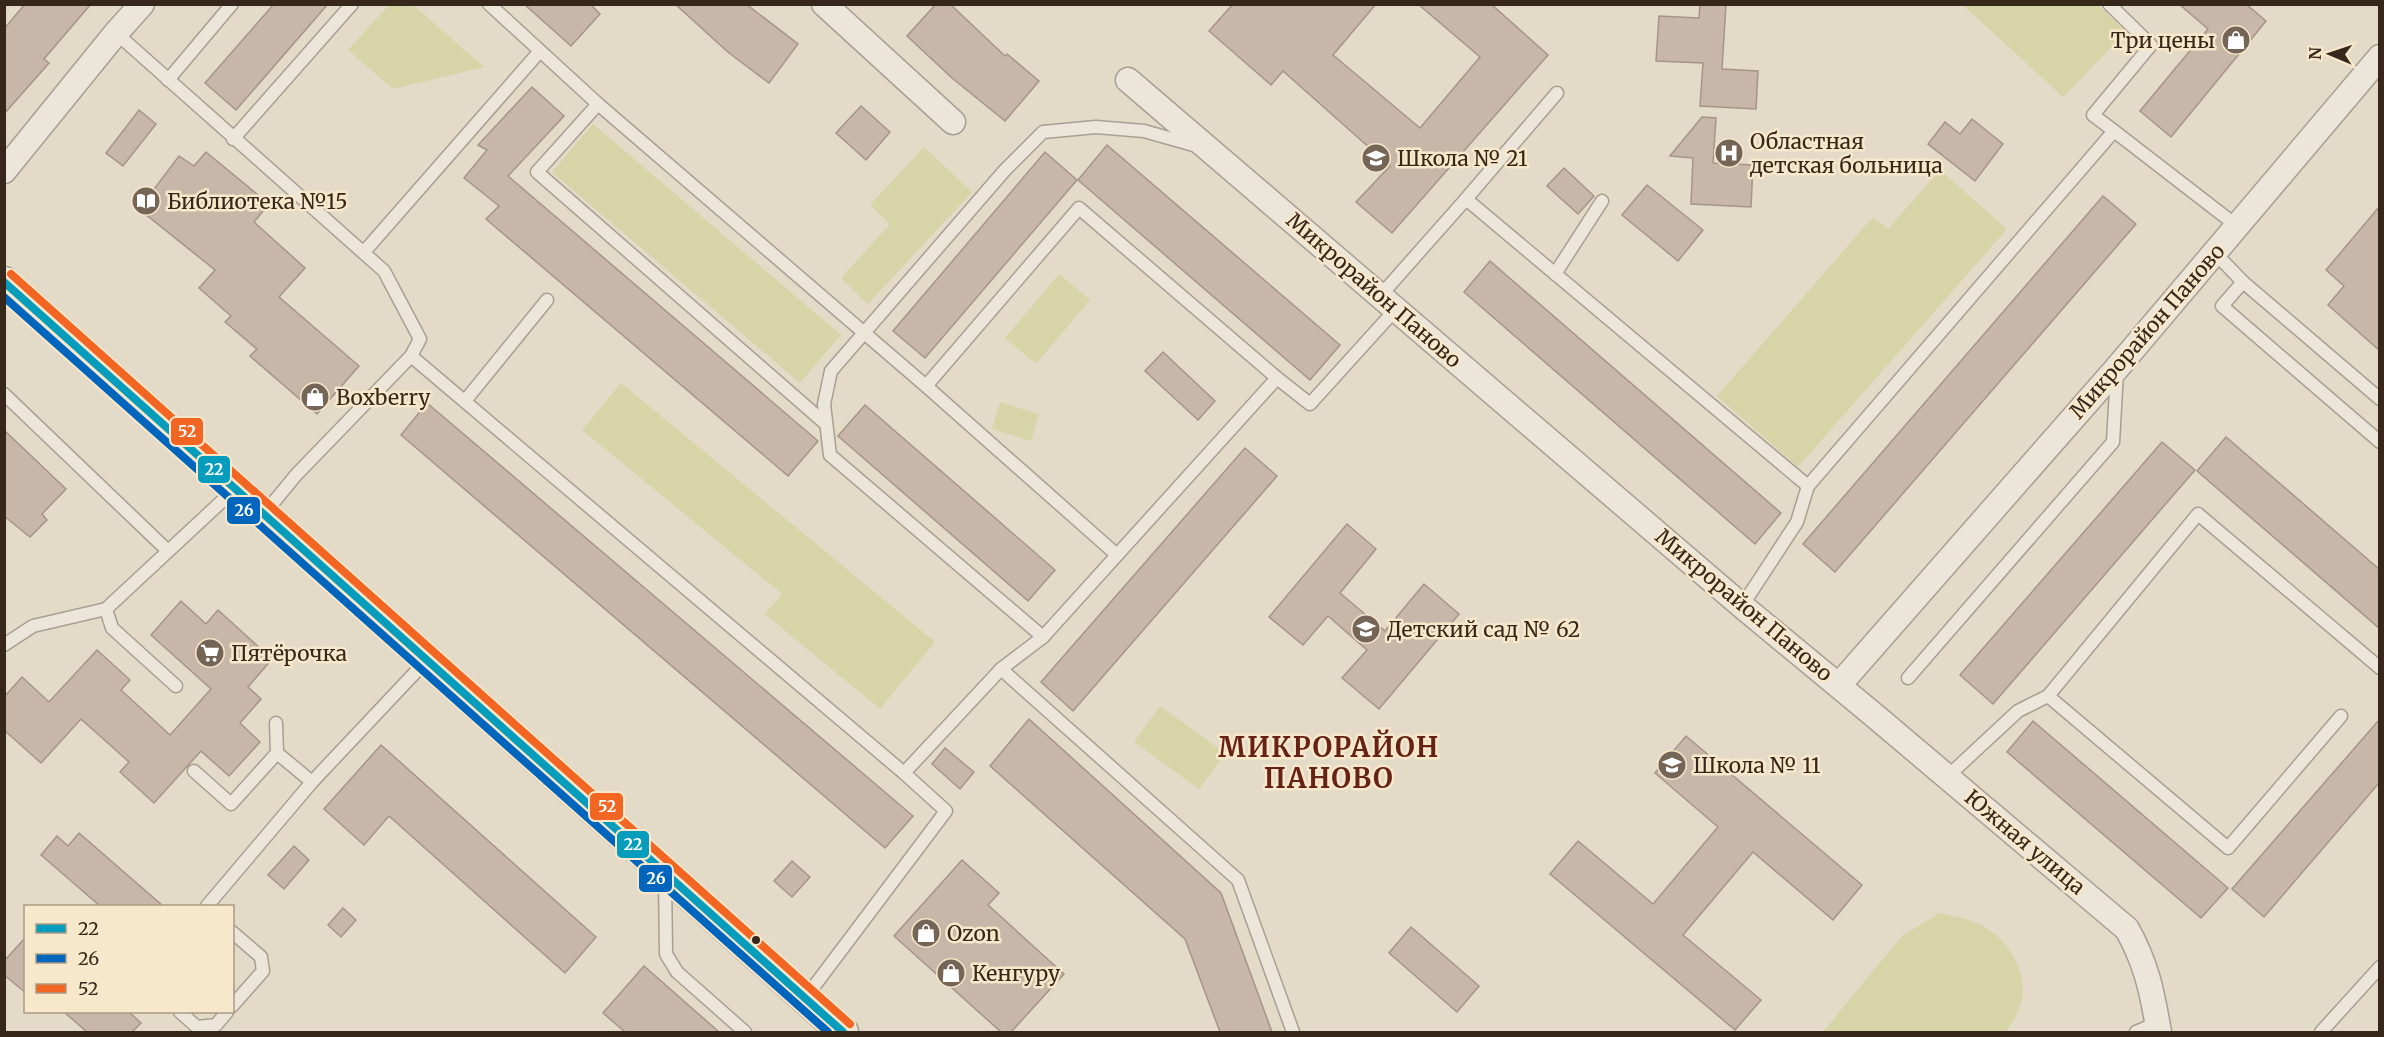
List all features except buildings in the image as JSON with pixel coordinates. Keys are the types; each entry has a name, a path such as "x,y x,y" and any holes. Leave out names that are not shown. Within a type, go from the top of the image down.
{"street":[{"path":"4,171 142,4"},
{"path":"824,4 953,122"},
{"name":"Микрорайон Паново","path":"1128,80 1742,606 1839,686 2117,368 2379,60"},
{"path":"4,282 426,662 843,1032"},
{"name":"Южная улица","path":"1839,686 2127,929 2141,954 2151,983 2151,1029"}],"lane":[{"path":"168,80 232,4"},
{"path":"233,139 352,4"},
{"path":"489,4 598,104 926,386 1117,555"},
{"path":"2109,4 2151,45 2092,115 2237,226"},
{"path":"116,33 384,271 420,339 411,356 296,475 263,515"},
{"path":"364,252 540,51"},
{"path":"926,386 1079,208 1276,378 1310,404 1466,199 1557,93"},
{"path":"598,104 537,172 826,424"},
{"path":"1043,637 830,455 824,404 831,371 1005,170 1043,132 1096,127 1144,131 1212,151"},
{"path":"1742,606 1797,522 1808,486 2114,131"},
{"path":"1466,199 1808,486"},
{"path":"1555,274 1602,201"},
{"path":"2215,253 2243,282 2379,399"},
{"path":"2243,282 2222,306 2379,442"},
{"path":"465,401 547,300"},
{"path":"411,356 946,811 805,998"},
{"path":"1908,678 2113,442 2117,368"},
{"path":"904,773 1001,669 1043,637 1276,378"},
{"path":"4,394 168,551"},
{"path":"4,645 33,626 106,609 235,489"},
{"path":"1947,777 2018,711 2048,696 2198,514 2379,668"},
{"path":"106,609 112,628 176,686"},
{"path":"208,905 312,782 426,662"},
{"path":"1001,669 1238,880 1293,1032"},
{"path":"2048,696 2228,848 2341,716"},
{"path":"194,771 231,804 277,753 276,723"},
{"path":"277,753 312,782"},
{"path":"665,872 666,954 677,972 745,1032"},
{"path":"234,934 261,957 262,971 234,1004"},
{"path":"2320,1032 2379,967"},
{"path":"182,1013 197,1027 216,1025 226,1013"}],"shaded area":[{"path":"389,5 413,5 484,67 393,89 348,50"},
{"path":"1963,5 2098,5 2126,32 2063,97"},
{"path":"593,124 841,335 800,383 552,172"},
{"path":"924,147 972,192 868,304 841,278 890,224 870,205"},
{"path":"1940,170 2007,229 1798,467 1717,396 1873,217 1888,229"},
{"path":"1059,274 1090,300 1036,364 1005,338"},
{"path":"621,383 935,642 880,709 765,614 782,594 582,430"},
{"path":"1000,402 1039,414 1031,441 992,429"},
{"path":"1160,706 1225,753 1199,789 1134,742"},
{"path":"1940,913 1982,926 2000,939 2014,957 2022,978 2023,995 2018,1012 2006,1032 1823,1032 1902,936"}],"transit line":[{"name":"52","path":"11,274 850,1024"},
{"name":"22","path":"4,282 843,1032"},
{"name":"26","path":"4,297 828,1032"}],"place":[{"name":"Три цены","path":"2236,40"},
{"name":"Областная детская больница","path":"1729,153"},
{"name":"Школа № 21","path":"1376,158"},
{"name":"Библиотека №15","path":"146,201"},
{"name":"Boxberry","path":"315,397"},
{"name":"Детский сад № 62","path":"1366,629"},
{"name":"Пятёрочка","path":"210,653"},
{"name":"Школа № 11","path":"1672,765"},
{"name":"Ozon","path":"926,933"},
{"name":"Кенгуру","path":"951,973"}],"district":[{"name":"МИКРОРАЙОН ПАНОВО","path":"1329,762"}]}
